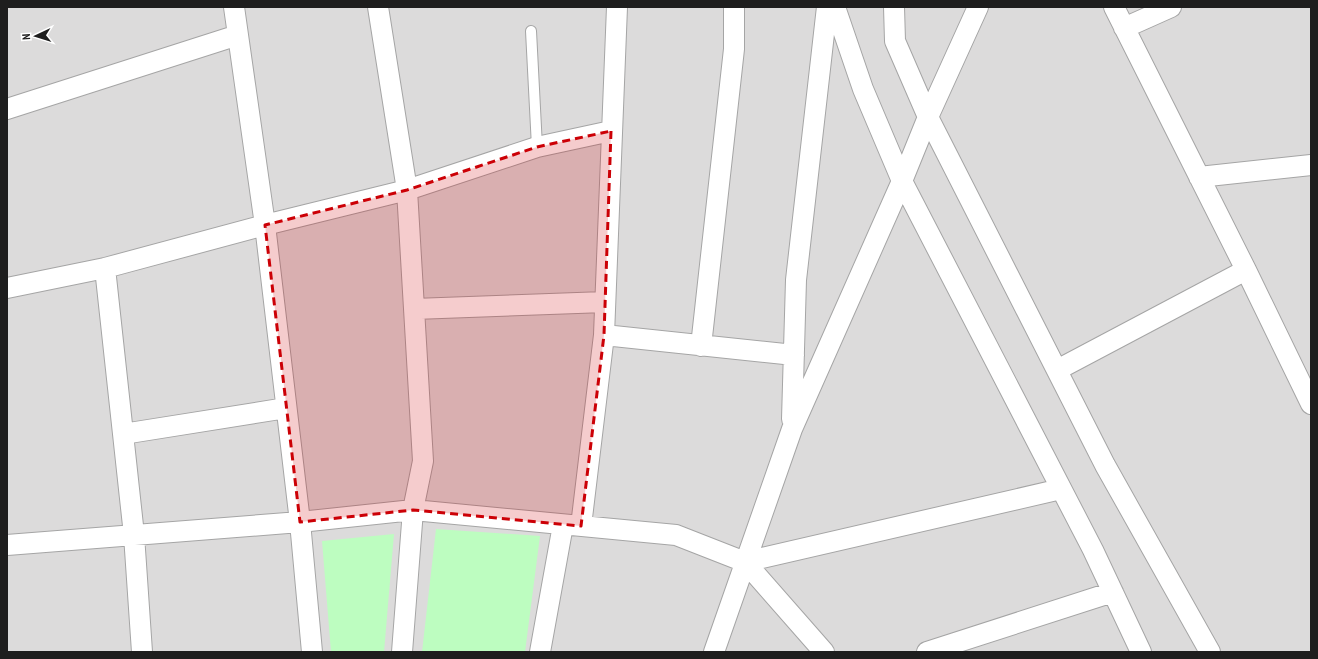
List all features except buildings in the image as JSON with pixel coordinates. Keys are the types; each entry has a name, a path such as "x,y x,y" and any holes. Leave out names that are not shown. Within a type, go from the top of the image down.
{"street":[{"path":"234,7 265,225 300,522 312,652"},
{"path":"378,7 407,190 423,461 413,510 402,652"},
{"path":"540,652 572,525 604,335 617,7"},
{"path":"701,346 734,50 734,7"},
{"path":"792,429 796,280 827,7"},
{"path":"836,7 863,89 902,181 1093,550 1141,652"},
{"path":"894,7 895,41 928,117 1105,465 1210,652"},
{"path":"714,652 792,429 902,181 928,117 978,7"},
{"path":"1114,7 1246,270 1311,404"},
{"path":"1124,28 1171,7"},
{"path":"7,109 238,35"},
{"path":"7,288 104,268 265,225 407,190 537,147 611,131"},
{"path":"1199,177 1311,165"},
{"path":"104,268 134,535 142,652"},
{"path":"1057,370 1246,270"},
{"path":"414,309 605,302"},
{"path":"604,335 794,356"},
{"path":"123,434 286,408"},
{"path":"745,562 1061,489"},
{"path":"7,545 300,522 413,510 676,535 745,562 824,652"},
{"path":"927,652 1113,592"}],"lane":[{"path":"531,31 537,147"}],"highlighted area":[{"path":"611,131 604,335 581,526 413,510 300,522 265,225 407,190 537,147"}],"shaded area":[{"path":"7,7 1311,7 1311,652 7,652"}],"green space":[{"path":"436,529 540,536 525,652 422,652"},
{"path":"394,534 384,652 331,652 322,541"}]}
